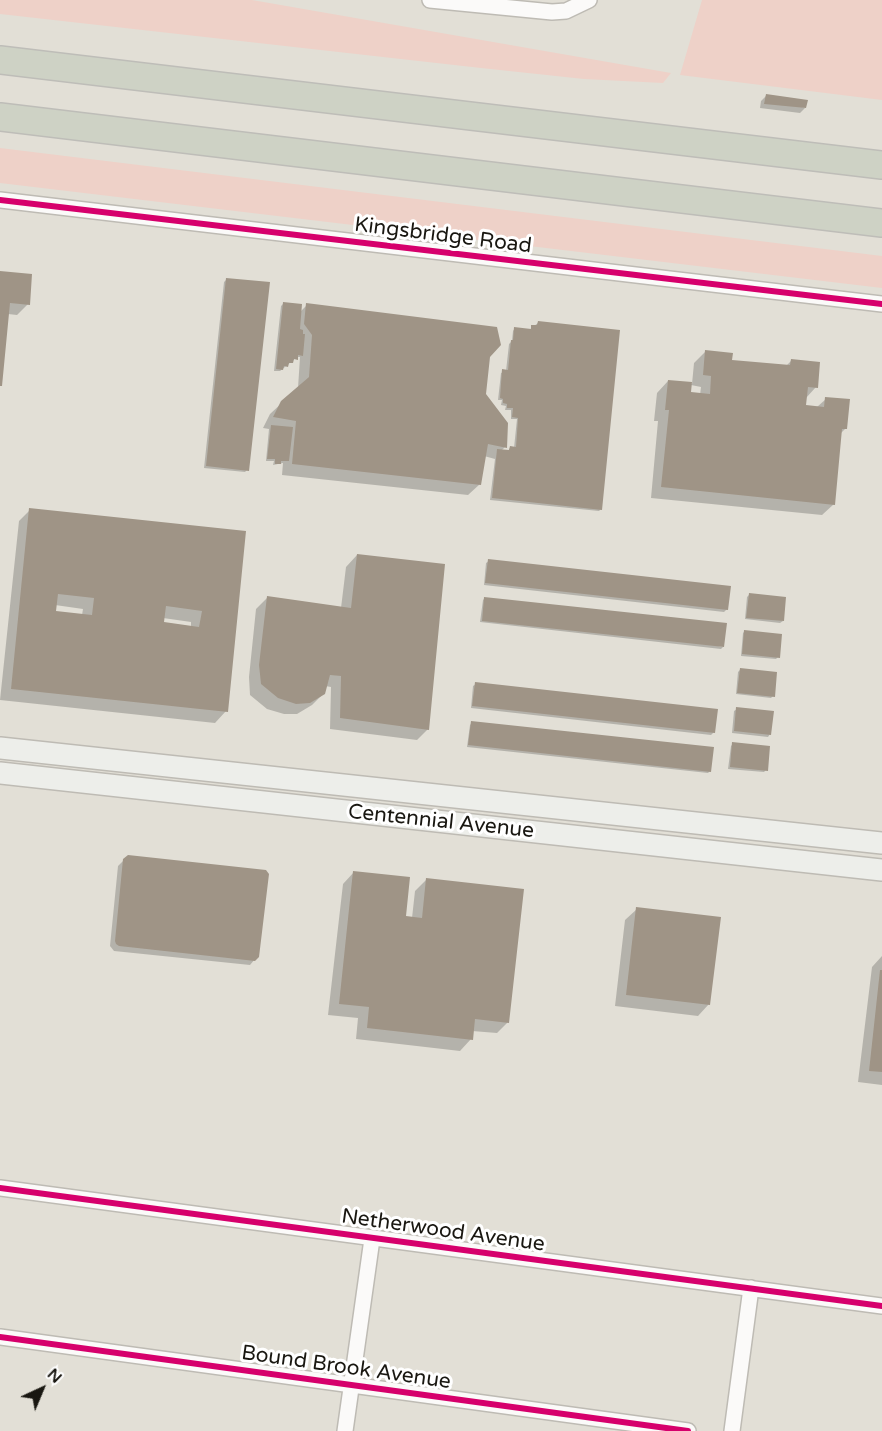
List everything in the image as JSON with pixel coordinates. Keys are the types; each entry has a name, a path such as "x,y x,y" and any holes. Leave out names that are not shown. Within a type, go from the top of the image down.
{"highway":[{"path":"0,60 882,165"},
{"path":"0,117 882,223"}],"main road":[{"name":"Centennial Avenue","path":"0,748 882,843"},
{"name":"Centennial Avenue","path":"0,773 882,870"}],"street":[{"path":"430,0 552,12 566,11 589,0"},
{"name":"Kingsbridge Road","path":"0,200 882,304"},
{"name":"Netherwood Avenue","path":"0,1188 882,1306"},
{"path":"345,1431 372,1239"},
{"path":"732,1431 751,1288"},
{"name":"Bound Brook Avenue","path":"0,1337 688,1431"}],"shaded area":[{"path":"0,0 252,0 671,73 663,83 584,79 481,68 0,14"},
{"path":"702,0 882,0 882,100 680,75"},
{"path":"0,148 882,256 882,288 0,183"}],"building":[{"path":"766,94 808,100 806,108 764,104"},
{"path":"0,271 32,274 30,305 10,303 2,386 0,386"},
{"path":"226,278 270,282 249,471 206,466"},
{"path":"283,302 302,304 300,329 305,334 303,356 298,355 298,360 294,359 288,367 284,366 283,370 276,369"},
{"path":"306,303 497,327 501,345 490,357 486,394 508,423 507,448 488,444 481,485 292,464 296,421 273,417 281,401 309,377 312,335 304,324"},
{"path":"538,321 620,330 602,510 492,498 497,449 509,450 510,446 516,447 518,418 512,417 513,408 507,408 507,404 503,403 503,399 500,398 502,369 508,370 514,327 531,329 531,325 537,325"},
{"path":"705,350 733,353 732,360 790,365 791,359 820,362 818,388 808,387 806,405 824,407 825,397 850,399 847,429 842,429 835,505 661,487 669,410 665,410 668,380 692,382 691,392 710,394 711,376 703,375"},
{"path":"271,425 293,427 289,461 281,461 281,464 275,464 275,459 267,459"},
{"path":"29,508 246,531 228,712 11,689","holes":["58,594 94,598 92,615 56,611","166,606 202,611 199,627 164,622"]},
{"path":"357,554 445,564 429,730 340,718 341,676 330,675 325,694 310,703 296,704 278,698 261,684 259,665 267,596 351,608"},
{"path":"488,559 731,586 728,610 485,583"},
{"path":"749,593 786,597 784,621 746,618"},
{"path":"484,597 727,623 724,647 482,621"},
{"path":"744,630 782,634 780,658 742,654"},
{"path":"740,668 777,672 775,697 737,693"},
{"path":"475,682 718,709 715,733 472,706"},
{"path":"736,707 774,711 771,735 734,731"},
{"path":"471,721 714,747 711,772 468,745"},
{"path":"732,742 770,746 768,771 730,767"},
{"path":"128,855 266,870 269,874 259,957 255,961 116,944 123,859"},
{"path":"353,871 410,877 406,916 422,918 426,878 524,889 509,1023 475,1019 473,1040 367,1028 369,1007 339,1004"},
{"path":"636,907 721,917 710,1005 626,995"},
{"path":"880,970 882,970 882,1072 869,1071"}],"cycle path":[{"path":"0,200 882,304"},
{"path":"0,1188 882,1306"},
{"path":"0,1337 688,1431"}]}
